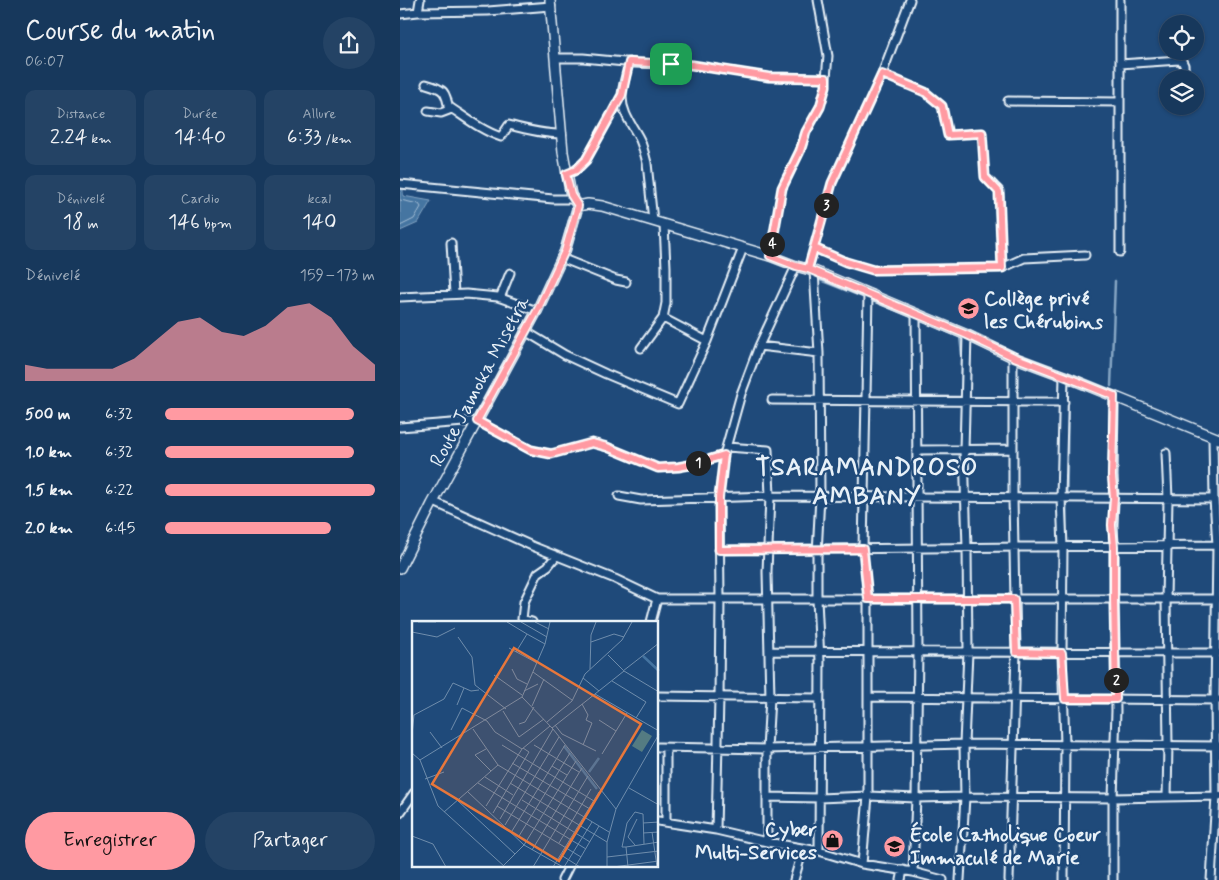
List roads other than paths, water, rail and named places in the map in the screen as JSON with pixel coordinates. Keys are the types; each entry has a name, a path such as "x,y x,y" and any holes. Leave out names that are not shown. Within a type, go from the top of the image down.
{"street":[{"path":"418,12 420,0"},
{"path":"770,256 782,188 800,151 806,132 820,107 826,86 828,56 818,0"},
{"path":"818,852 820,749 820,652 817,599 820,496 819,401 818,353 811,270 814,248 832,183 882,74 910,0"},
{"path":"1120,0 1120,252"},
{"path":"400,14 488,11 551,3 566,174 571,195 576,202"},
{"path":"556,58 692,65 769,77 826,78"},
{"path":"1120,64 1179,60 1182,61 1184,70"},
{"path":"629,62 622,95 623,107 639,139 647,163 652,221"},
{"path":"882,74 925,92 942,106 948,135 982,133 985,177 999,192 1002,268"},
{"path":"426,84 440,88 444,92 449,110 441,112 428,111"},
{"path":"566,174 576,170 586,160 622,95"},
{"path":"1008,101 1120,102"},
{"path":"448,106 487,131 501,137 509,125 535,132 562,134"},
{"path":"400,184 553,199 602,206 770,256 811,270 967,335 1014,357 1216,438 1214,499 1218,599 1218,796 1216,846 1211,880"},
{"name":"Route Jamoka Misetra","path":"400,568 537,311 565,251 576,202"},
{"path":"641,348 663,318 666,303 664,225"},
{"path":"451,243 454,294"},
{"path":"526,331 565,354 606,374 678,404 707,341 743,248"},
{"path":"814,248 846,262 873,270 1002,268 1024,258 1085,255"},
{"path":"561,258 616,280 626,282"},
{"path":"716,830 720,599 719,498 724,455 741,394 759,346 796,266"},
{"path":"500,298 510,272"},
{"path":"400,297 466,294 500,298 537,311"},
{"path":"862,864 868,796 868,599 863,549 868,294"},
{"path":"913,872 918,652 916,314"},
{"path":"663,318 707,341"},
{"path":"960,880 965,797 964,744 968,652 964,450 967,335"},
{"path":"759,346 818,353"},
{"path":"1009,880 1016,652 1013,498 1014,357"},
{"path":"1064,376 1061,498 1063,547 1062,653 1065,699 1064,880"},
{"path":"1114,396 1112,476 1114,498 1112,525 1116,653 1113,798 1114,880"},
{"path":"772,400 1064,402"},
{"path":"400,427 477,421 531,450 551,454 592,443 607,447 658,468 695,464 724,455"},
{"path":"727,447 768,450 770,496 767,550 770,698 767,750 767,842"},
{"path":"916,450 1013,449"},
{"path":"1166,453 1168,499 1166,599 1167,797"},
{"path":"619,496 641,500 770,496 1214,499"},
{"path":"434,502 556,556 615,579 657,599 1218,599"},
{"path":"719,550 817,552 917,548 1217,545"},
{"path":"529,621 522,619 524,602 538,573 548,566 556,556"},
{"path":"651,621 657,599"},
{"path":"769,651 1218,653"},
{"path":"659,696 819,698"},
{"path":"868,697 1217,700"},
{"path":"659,747 767,750 964,744 1218,746"},
{"path":"666,748 666,822"},
{"path":"768,797 1113,798 1218,796"},
{"path":"400,813 412,797"},
{"path":"659,821 716,830 818,852 862,864 903,870 943,880"},
{"path":"794,880 803,849"},
{"path":"562,880 568,868"},
{"path":"901,880 903,870"}],"water":[{"path":"400,189 403,189 403,196 431,201 418,223 400,231"}],"waterway":[{"path":"820,280 913,317"},
{"path":"1111,386 1115,281"},
{"path":"921,320 966,340"},
{"path":"960,337 962,355"},
{"path":"961,430 962,360"},
{"path":"1066,537 1068,382"},
{"path":"1211,501 1211,509"}],"place":[{"name":"Collège privé les Chérubins","path":"968,309"},
{"name":"Cyber Multi-Services","path":"833,841"},
{"name":"École Catholique Coeur Immaculé de Marie","path":"894,846"}],"district":[{"name":"TSARAMANDROSO AMBANY","path":"867,480"}]}
